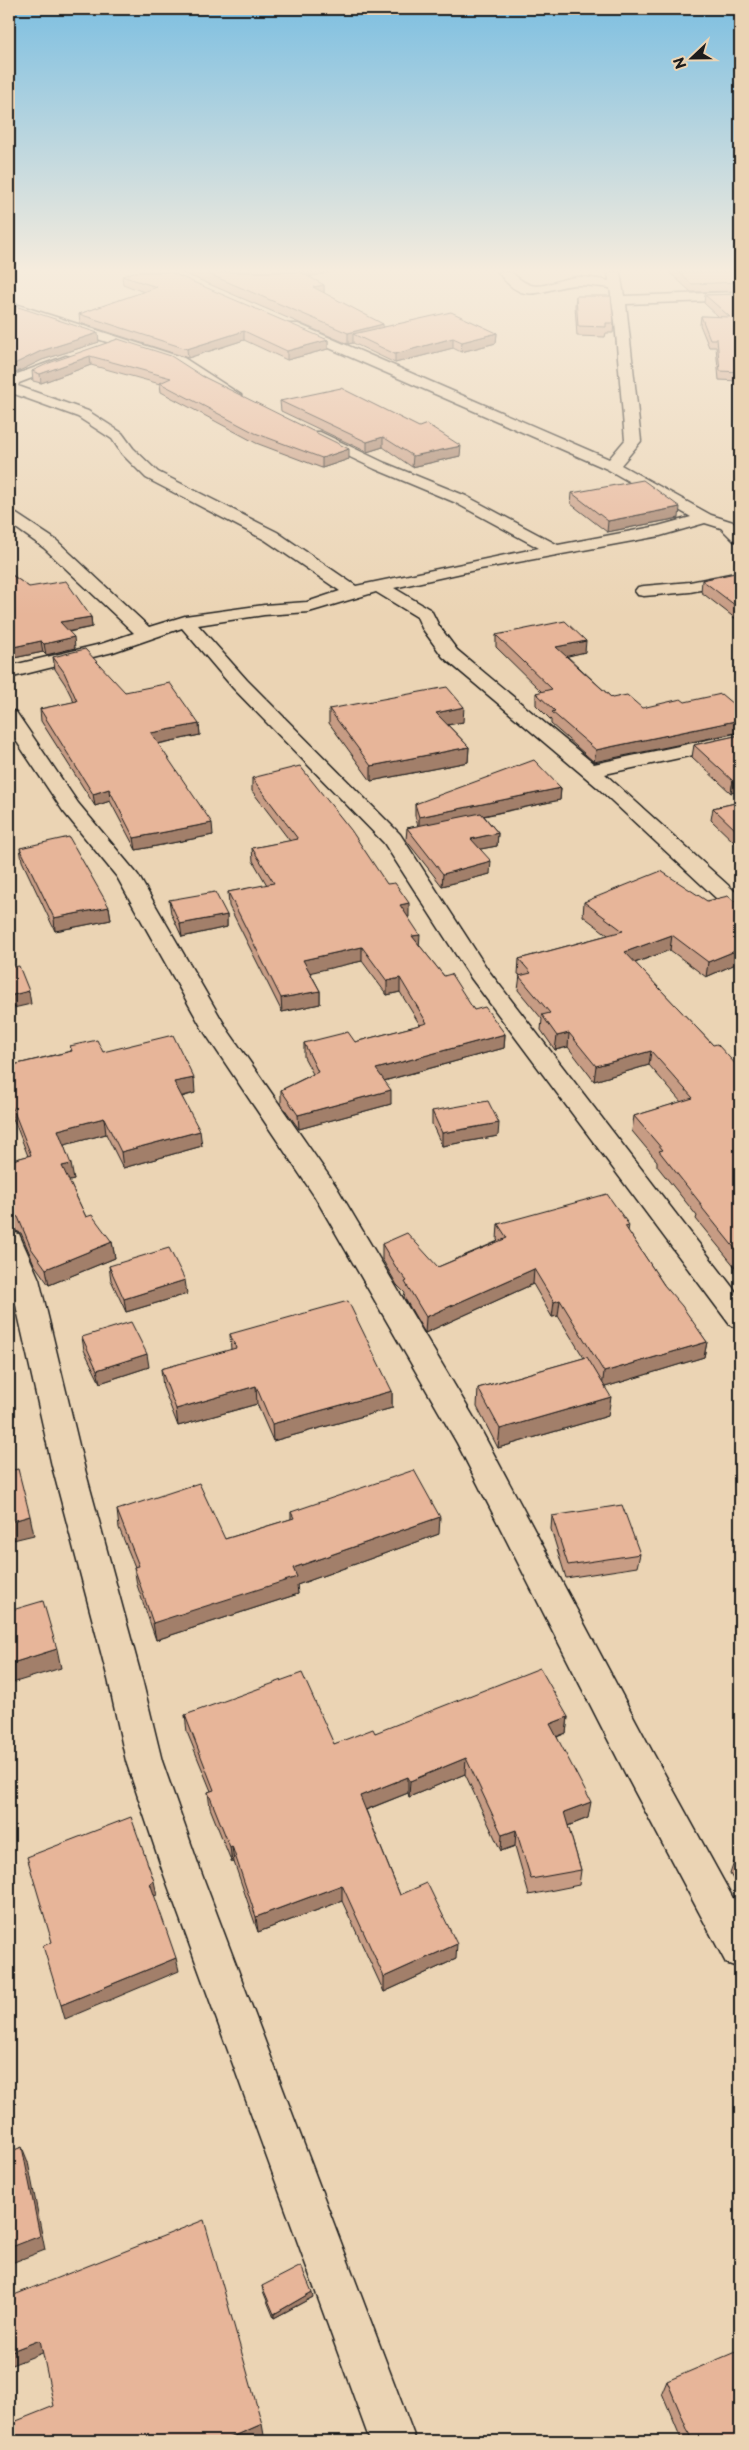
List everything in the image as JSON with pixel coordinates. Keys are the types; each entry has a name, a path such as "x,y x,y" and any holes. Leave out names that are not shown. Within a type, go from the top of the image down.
{"street":[{"path":"12,386 83,414 117,436 127,452 152,475 271,536 353,592"},
{"path":"220,386 248,402"},
{"path":"428,386 612,466 705,518 734,524 740,537"},
{"path":"612,466 633,441 627,386"},
{"path":"300,428 380,466 460,499 555,550"},
{"path":"9,516 50,544 146,634"},
{"path":"9,672 107,648 185,621 264,610 309,607 353,592 475,565 660,531 705,518"},
{"path":"644,591 690,587 740,577"},
{"path":"380,587 425,614 431,628 441,638 450,653 589,772 739,906"},
{"path":"185,621 240,684 392,839 479,973 740,1318"},
{"path":"9,716 70,807 127,875 215,1030 326,1193 469,1438 640,1765 740,1949"},
{"path":"589,772 740,740"},
{"path":"9,1241 25,1279 68,1466 125,1679 144,1761 182,1872 393,2441"}],"building":[{"path":"166,386 223,386 349,449 322,458 255,433"},
{"path":"341,388 419,427 427,424 461,446 413,456 383,437 367,442 280,401"},
{"path":"643,480 680,507 608,521 572,493"},
{"path":"740,572 740,609 702,580"},
{"path":"9,573 29,587 66,581 91,617 60,622 74,637 44,644 41,641 9,648"},
{"path":"565,621 586,641 556,647 612,698 627,695 642,708 681,699 685,702 721,694 740,710 740,720 596,750 552,712 555,711 536,693 552,689 496,635"},
{"path":"85,649 125,692 170,683 199,724 151,733 212,823 134,838 109,789 93,794 40,709 77,701 64,672 53,657"},
{"path":"447,687 464,707 436,713 469,747 371,766 329,709"},
{"path":"740,735 740,779 733,781 694,745"},
{"path":"534,760 561,788 419,817 415,804"},
{"path":"300,766 351,830 387,884 395,883 409,903 400,905 420,935 412,936 444,976 451,974 474,1010 485,1007 505,1034 376,1069 391,1090 298,1115 281,1090 318,1072 304,1043 348,1032 355,1042 427,1023 400,978 387,981 362,947 303,960 320,991 281,998 228,892 274,883 252,848 298,839 252,778"},
{"path":"740,802 740,830 737,831 713,808"},
{"path":"481,813 498,833 471,839 491,861 443,874 407,828"},
{"path":"69,837 109,907 54,918 20,848"},
{"path":"661,871 707,901 728,896 734,901 740,902 740,949 708,962 672,935 625,952 713,1045 717,1044 740,1069 740,1255 659,1151 663,1150 634,1116 693,1098 651,1051 596,1066 569,1033 557,1036 542,1015 550,1013 519,976 531,973 519,959 623,931 584,902"},
{"path":"215,892 227,915 180,924 169,900"},
{"path":"9,957 13,967 19,966 29,991 9,996"},
{"path":"173,1035 194,1078 174,1082 200,1131 121,1152 104,1118 58,1130 71,1164 62,1166 86,1217 92,1215 112,1242 46,1269 31,1248 18,1217 13,1215 9,1206 9,1161 31,1155 9,1101 9,1066 72,1051 70,1046 97,1040 103,1052"},
{"path":"488,1101 499,1123 442,1133 432,1111"},
{"path":"607,1194 629,1225 625,1226 664,1285 682,1306 707,1342 604,1372 560,1300 554,1302 534,1269 426,1317 405,1282 407,1281 397,1269 382,1244 407,1233 438,1267 507,1238 498,1224"},
{"path":"169,1248 185,1280 124,1299 109,1266"},
{"path":"348,1301 392,1391 272,1424 256,1386 176,1409 161,1369 236,1348 230,1334"},
{"path":"131,1322 147,1354 97,1370 82,1337"},
{"path":"587,1357 611,1397 500,1429 478,1388"},
{"path":"18,1469 30,1516 9,1522 9,1471"},
{"path":"414,1470 440,1517 293,1568 297,1577 153,1623 134,1567 139,1566 117,1510 199,1483 225,1539 294,1518 291,1512"},
{"path":"622,1505 640,1554 568,1565 552,1516"},
{"path":"43,1601 57,1649 9,1664 9,1611"},
{"path":"540,1668 568,1717 550,1724 591,1802 564,1812 581,1870 531,1879 516,1830 502,1835 466,1758 410,1781 408,1777 360,1796 400,1895 427,1883 457,1944 384,1977 342,1885 256,1917 232,1846 230,1847 208,1792 214,1790 185,1715 302,1673 334,1744 373,1729 375,1733"},
{"path":"131,1817 154,1881 150,1883 176,1958 61,2005 43,1946 52,1942 27,1857"},
{"path":"740,1856 740,1869 735,1859"},
{"path":"22,2147 40,2236 9,2248 9,2152"},
{"path":"204,2220 262,2424 223,2441 9,2441 9,2424 54,2406 40,2340 9,2352 9,2297"},
{"path":"301,2266 312,2292 274,2314 262,2286"},
{"path":"740,2350 740,2441 692,2441 667,2381"}]}
